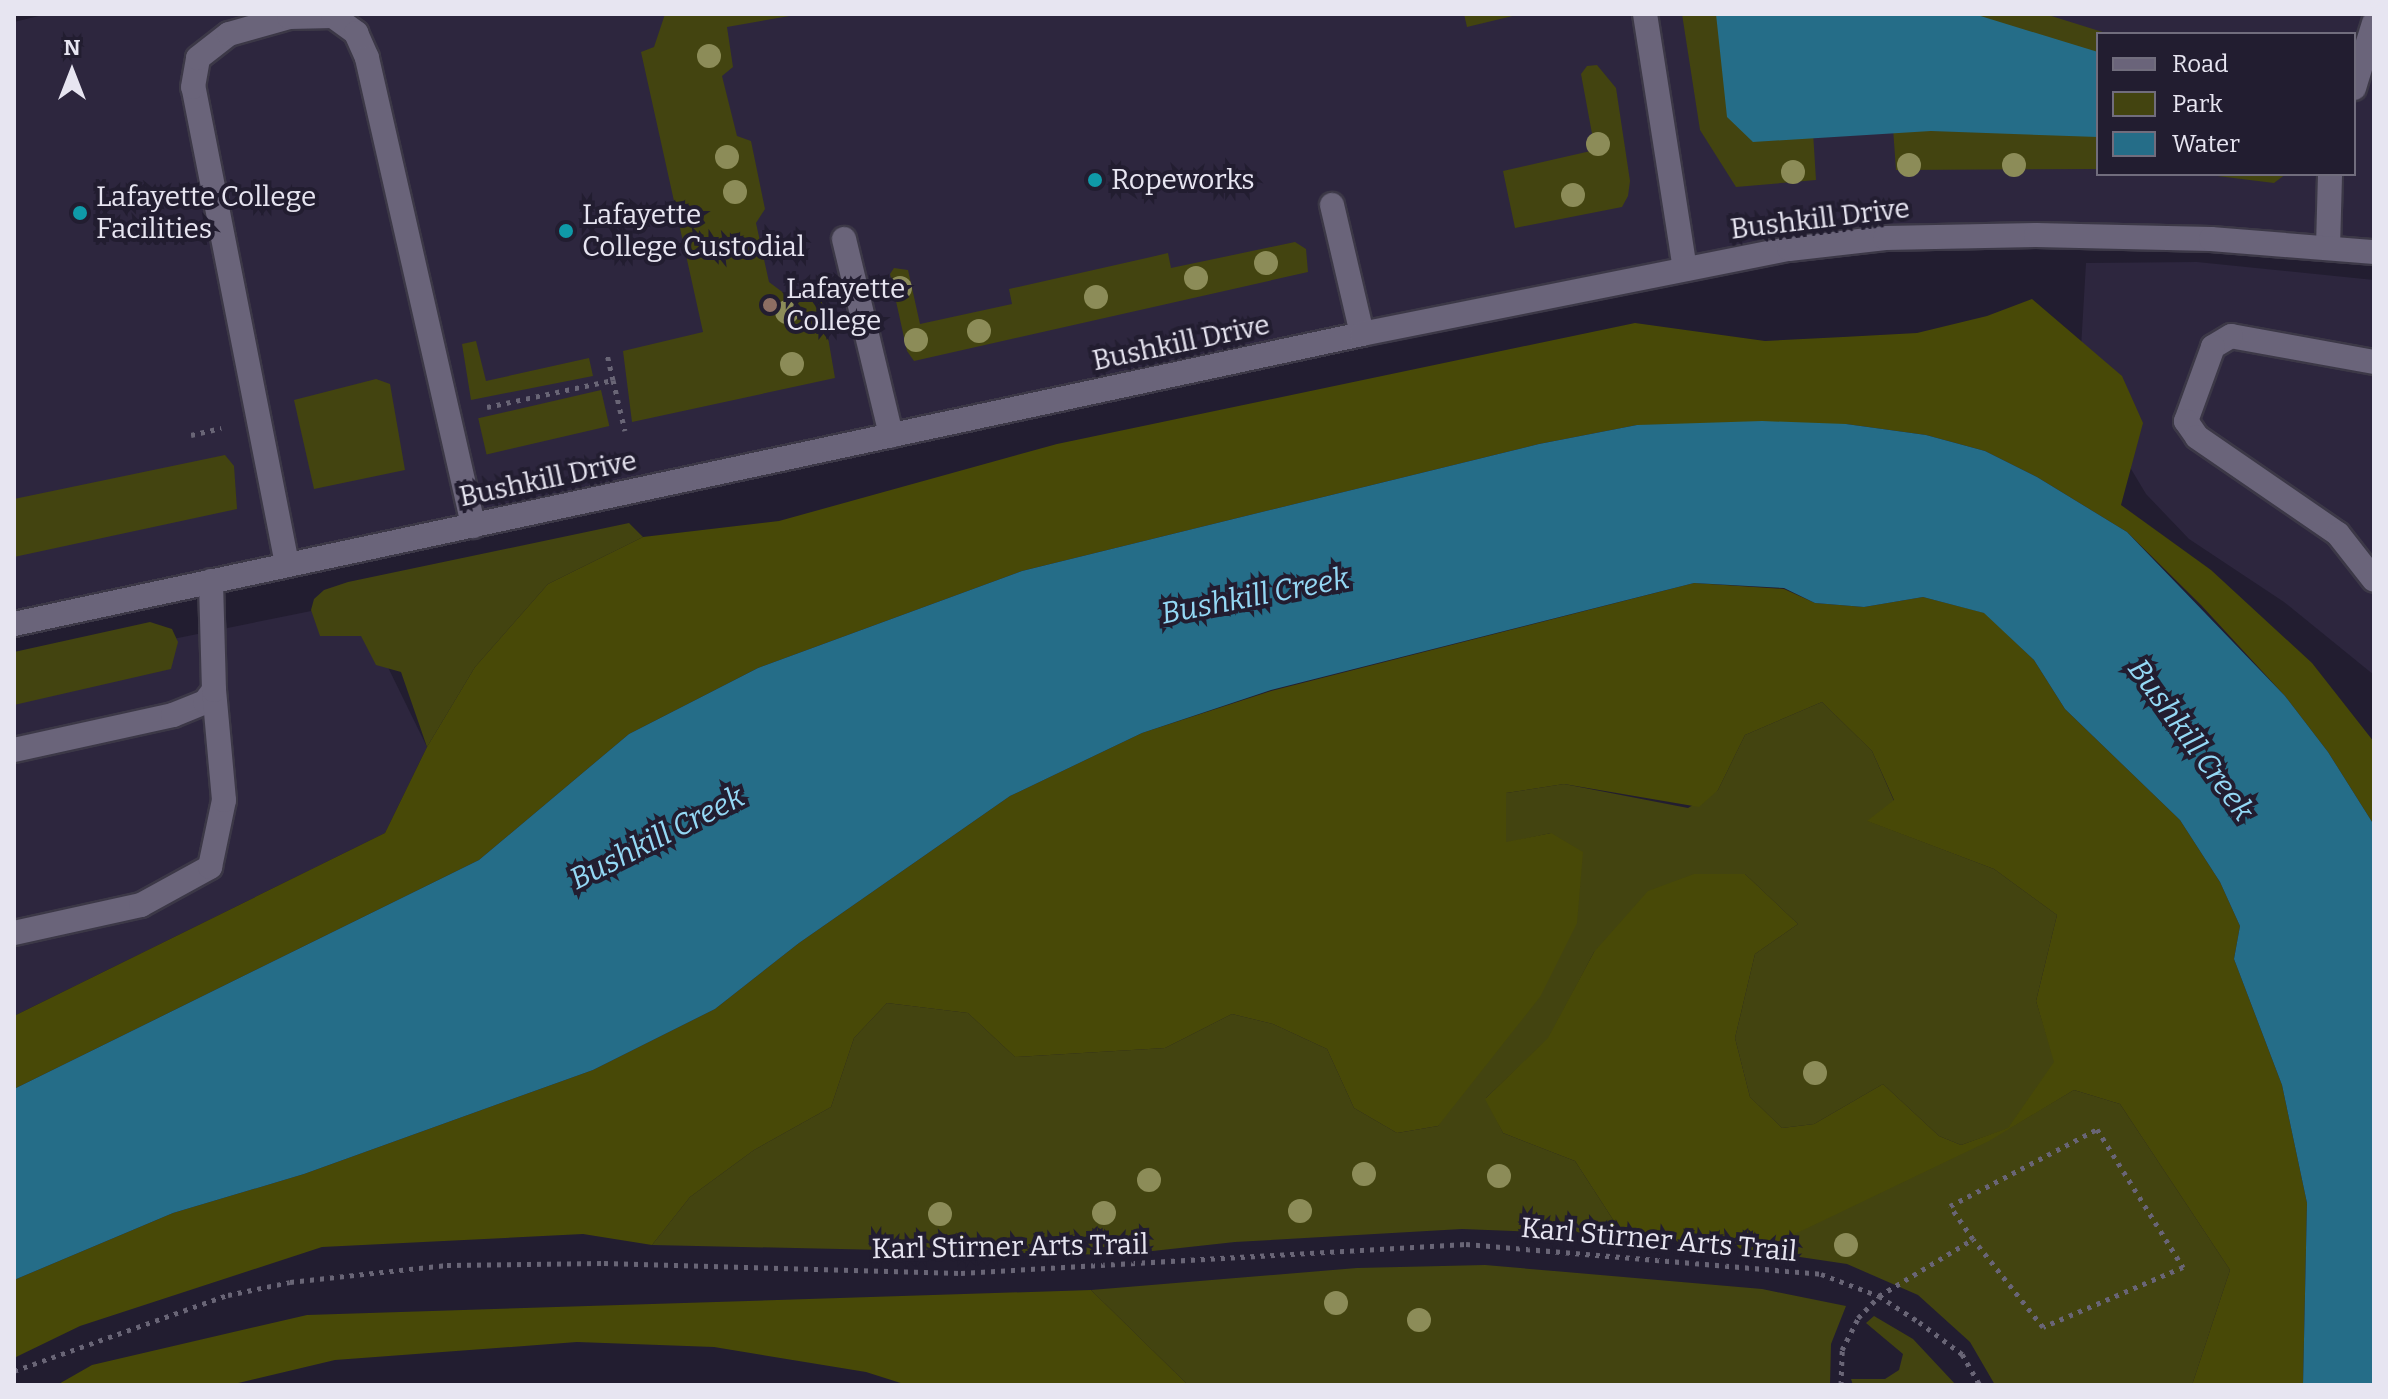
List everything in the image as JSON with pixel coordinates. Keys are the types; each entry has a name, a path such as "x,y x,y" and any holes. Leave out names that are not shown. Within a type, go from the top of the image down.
{"street":[{"path":"1645,14 1685,269"},
{"path":"287,564 193,87 198,58 229,34 289,17 333,16 356,33 367,58 473,526"},
{"path":"2356,82 2374,23"},
{"path":"2328,247 2330,176"},
{"path":"1332,205 1362,334"},
{"name":"Bushkill Drive","path":"14,624 1362,334 1789,249 1915,237 2150,237 2374,252"},
{"path":"844,239 891,435"},
{"path":"2374,362 2231,336 2213,347 2186,421 2197,437 2338,534 2374,580"},
{"path":"14,933 141,905 210,867 224,800 214,690 211,581"},
{"path":"14,750 173,715 205,702 214,690"}],"path":[{"path":"607,354 625,431"},
{"path":"449,415 613,380"},
{"path":"2097,1129 2183,1267 2043,1327 1973,1239 1950,1206 2097,1129"},
{"path":"1841,1385 1842,1350 1858,1318 1879,1296 1973,1239"},
{"name":"Karl Stirner Arts Trail","path":"14,1371 228,1295 290,1282 447,1265 604,1263 961,1273 1466,1244 1821,1274 1879,1296 1962,1354 1980,1385"}],"shaded area":[{"name":"Lafayette College","path":"47,14 2374,14 2374,253 1903,237 1362,334 14,623 14,22"},
{"path":"2197,262 2374,280 2374,675 2284,602 2189,539 2146,494 2079,382 2086,263"},
{"path":"2032,299 2122,376 2143,423 2121,505 2211,570 2312,663 2374,742 2374,825 2328,752 2285,696 2201,605 2127,532 2037,477 1985,451 1926,435 1846,424 1637,425 1539,444 1022,571 758,668 629,734 479,860 14,1089 14,1016 385,833 427,747 475,667 548,584 643,537 779,521 1057,444 1635,323 1765,341 1917,333 1987,316"},
{"path":"1694,583 1784,589 1815,603 1864,607 1923,597 1985,613 2034,660 2065,709 2180,820 2220,882 2240,926 2234,959 2282,1085 2307,1203 2303,1385 2192,1385 2230,1270 2120,1104 2074,1090 1989,1141 1760,1251 1623,1235 1575,1161 1503,1133 1485,1099 1548,1038 1594,952 1648,891 1694,874 1745,874 1798,924 1755,954 1735,1038 1750,1097 1782,1128 1814,1124 1883,1084 1939,1136 1961,1145 2008,1128 2054,1062 2036,1001 2057,915 1994,869 1867,821 1894,800 1872,751 1822,702 1745,735 1718,790 1699,807 1564,784 1506,793 1506,842 1551,833 1583,852 1577,923 1540,997 1438,1126 1397,1133 1354,1108 1327,1049 1273,1024 1232,1014 1165,1048 1015,1057 968,1013 887,1003 854,1038 831,1107 754,1150 690,1197 652,1245 583,1234 322,1247 80,1326 14,1358 14,1280 173,1213 304,1174 593,1070 715,1009 799,943 1010,796 1142,733 1271,691"},
{"path":"356,602 427,747 385,833 14,1016 14,671"},
{"path":"1091,1290 1188,1385 907,1385 866,1372 714,1347 577,1342 335,1360 230,1385 57,1385 92,1365 307,1315"}],"green space":[{"path":"665,14 801,14 727,27 733,67 722,76 737,136 751,141 765,209 756,223 769,282 785,294 800,291 821,297 835,378 632,422 623,351 703,332 641,52 654,47"},
{"path":"1464,14 1521,14 1467,27"},
{"path":"1682,14 2045,14 2103,32 2096,32 2096,169 1896,170 1893,128 1813,132 1816,180 1736,187 1700,130"},
{"path":"1597,65 1616,88 1630,181 1628,196 1622,207 1515,228 1503,171 1595,150 1581,74 1587,66"},
{"path":"2217,176 2283,176 2274,183"},
{"path":"1295,242 1306,249 1308,272 914,361 907,351 890,274 894,268 908,270 920,324 1012,304 1009,289 1168,253 1171,268"},
{"path":"476,341 486,381 589,358 593,376 471,400 462,344"},
{"path":"376,379 390,384 405,470 314,489 294,400"},
{"path":"601,390 609,426 487,454 478,418"},
{"path":"225,455 234,466 237,509 14,557 14,499"},
{"path":"629,523 643,537 548,584 475,667 427,747 401,672 376,665 361,636 320,636 311,610 314,599 324,590 348,582"},
{"path":"150,622 172,629 178,642 171,669 14,705 14,652"},
{"path":"1822,702 1872,751 1894,801 1868,821 1994,869 2057,915 2036,1001 2055,1062 2008,1129 2074,1090 2120,1104 2230,1270 2192,1385 1995,1385 1970,1342 1918,1295 1847,1264 1760,1251 2007,1129 1961,1145 1939,1136 1883,1084 1814,1124 1782,1128 1750,1097 1735,1038 1755,954 1798,924 1745,874 1594,952 1549,1038 1486,1098 1503,1133 1575,1161 1623,1235 1462,1229 1235,1242 1116,1255 652,1245 690,1197 754,1150 831,1107 854,1038 887,1003 968,1013 1015,1057 1165,1048 1232,1014 1273,1024 1327,1049 1354,1108 1397,1133 1438,1126 1551,833 1506,843 1506,793 1564,784 1688,808 1718,790 1745,735"},
{"path":"1485,1265 1762,1289 1846,1306 1831,1344 1830,1385 1188,1385 1091,1290 1357,1268"},
{"path":"1874,1316 1913,1339 1956,1385 1853,1385 1851,1379 1885,1379 1899,1370 1903,1354 1866,1323"}],"water":[{"path":"1716,14 1974,14 2096,51 2096,137 1931,131 1753,142 1727,117"},
{"name":"Bushkill Creek","path":"1762,421 1846,424 1926,435 1985,451 2037,477 2127,532 2285,696 2328,752 2374,825 2374,1385 2303,1385 2307,1203 2282,1085 2234,959 2240,926 2220,882 2180,820 2065,709 2034,660 1984,613 1923,597 1864,607 1815,603 1784,588 1694,583 1271,690 1142,733 1010,796 799,943 715,1009 593,1070 304,1174 173,1213 14,1280 14,1089 479,860 629,734 758,668 1022,571 1539,444 1637,425"}],"place":[{"name":"Ropeworks","path":"1095,180"},
{"name":"Lafayette College Facilities","path":"80,213"},
{"name":"Lafayette College Custodial","path":"566,231"},
{"name":"Lafayette College","path":"770,305"}]}
